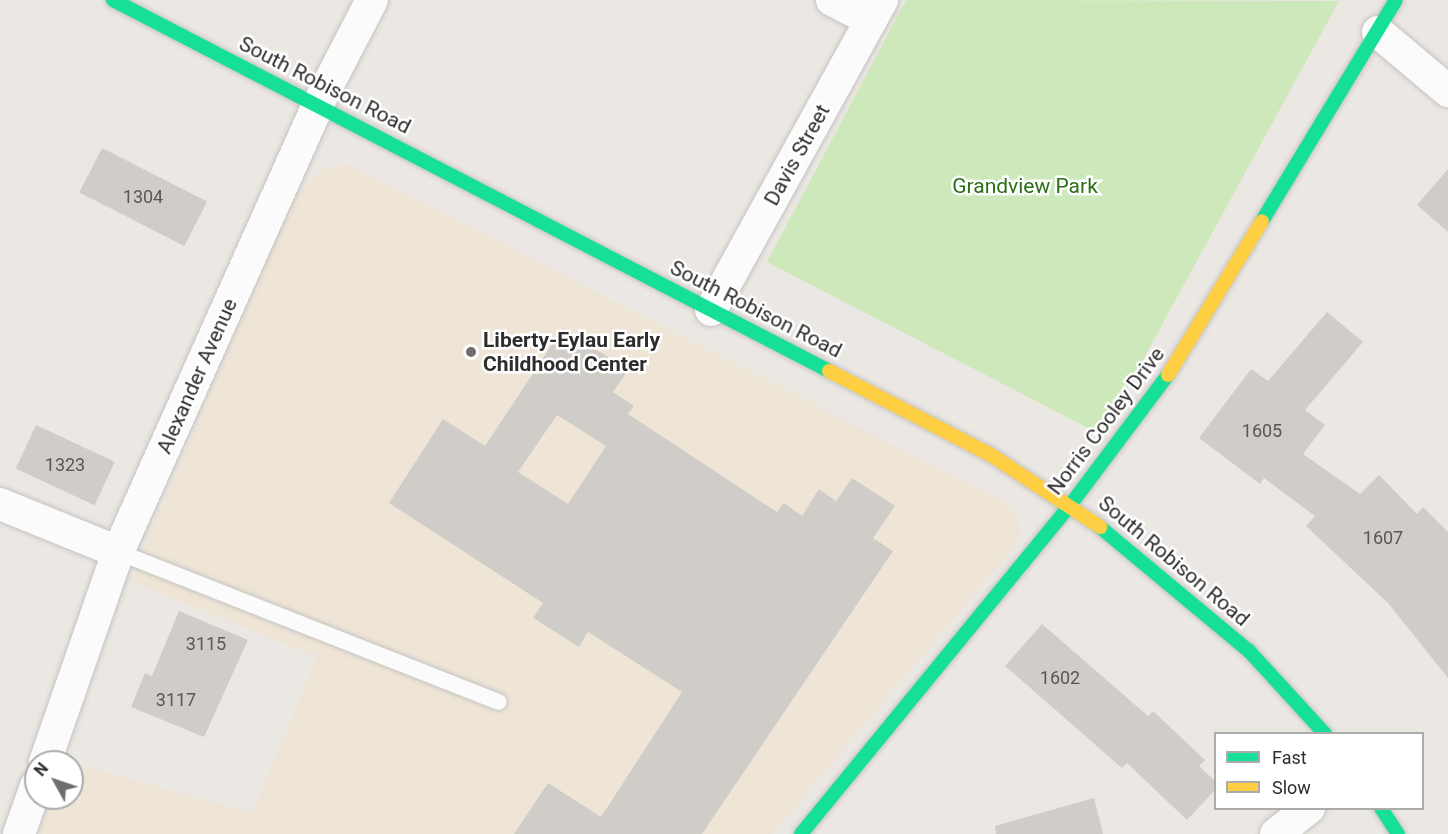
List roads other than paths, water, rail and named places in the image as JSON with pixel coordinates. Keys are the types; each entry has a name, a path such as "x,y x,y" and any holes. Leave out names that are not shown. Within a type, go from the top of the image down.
{"main road":[{"name":"South Robison Road","path":"113,0 318,104 991,455 1071,504 1182,591 1249,651 1323,732"},
{"name":"Norris Cooley Drive","path":"801,834 1071,504 1211,310 1396,0"},
{"path":"1382,810 1398,834"}],"street":[{"name":"Alexander Avenue","path":"49,750 118,552 318,104 372,0"},
{"path":"832,0 877,10"},
{"name":"Davis Street","path":"711,310 877,10"},
{"path":"1378,32 1448,91"},
{"path":"0,504 118,552"},
{"path":"19,834 28,810"},
{"path":"1276,834 1306,810"}],"lane":[{"path":"118,552 498,702"}],"place":[{"name":"Liberty-Eylau Early Childhood Center","path":"471,352"}],"park label":[{"name":"Grandview Park","path":"1025,186"}]}
